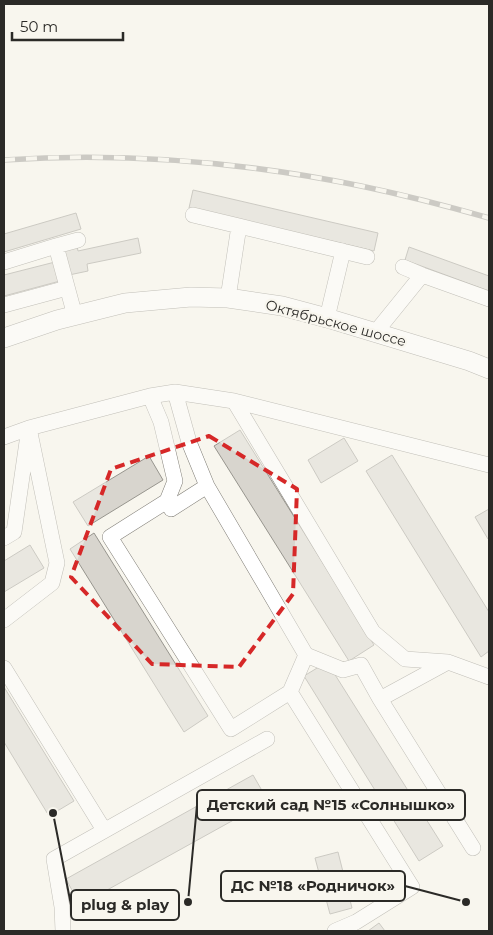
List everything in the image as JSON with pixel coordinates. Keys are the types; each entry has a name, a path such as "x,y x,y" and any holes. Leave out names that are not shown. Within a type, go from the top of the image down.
{"main road":[{"name":"Октябрьское шоссе","path":"4,338 57,320 125,303 191,297 228,298 282,306 328,318 469,361 489,369"}],"street":[{"path":"193,216 367,256"},
{"path":"228,298 240,226"},
{"path":"4,262 78,240"},
{"path":"56,246 75,316"},
{"path":"328,318 344,251"},
{"path":"403,268 489,299"},
{"path":"375,333 422,275"},
{"path":"4,305 67,288"},
{"path":"175,392 189,442 207,486 306,655 343,670 361,665 380,699 473,848"},
{"path":"4,437 29,428 150,396 175,392 234,400 489,465"},
{"path":"150,396 161,422 175,481 167,500 110,536 231,729 290,692 306,655"},
{"path":"234,400 373,632 406,659 448,662 489,677"},
{"path":"4,538 14,532 29,428"},
{"path":"4,620 52,583 57,563 29,428"},
{"path":"167,500 171,509 207,486"},
{"path":"380,699 448,662"},
{"path":"4,668 104,830"},
{"path":"290,692 412,887 359,927 335,931"},
{"path":"63,931 62,907 54,860 267,739"}],"highlighted area":[{"path":"209,436 297,489 293,594 239,667 152,664 71,577 111,469"}],"building":[{"path":"193,190 378,233 374,251 189,208"},
{"path":"76,213 81,229 4,252 4,234"},
{"path":"138,238 141,253 87,264 88,271 69,275 63,249 77,246 78,251"},
{"path":"409,247 489,276 489,291 405,260"},
{"path":"55,262 60,281 4,296 4,275"},
{"path":"240,430 374,645 349,661 214,446"},
{"path":"344,438 358,461 321,483 308,460"},
{"path":"392,455 489,612 489,651 481,657 366,471"},
{"path":"149,456 163,480 88,526 73,502"},
{"path":"489,509 489,539 488,539 475,517"},
{"path":"94,533 208,716 184,732 70,549"},
{"path":"30,545 44,568 4,592 4,561"},
{"path":"327,662 443,846 419,861 304,676"},
{"path":"4,687 74,801 49,816 4,742"},
{"path":"253,775 268,801 80,905 66,879"},
{"path":"338,852 352,908 330,914 315,858"},
{"path":"379,923 385,931 368,931"}],"railway":[{"path":"4,160 94,157 138,158 228,165 361,186 489,218"}],"place":[{"name":"plug & play","path":"53,813"},
{"name":"Детский сад №15 «Солнышко»","path":"188,902"},
{"name":"ДС №18 «Родничок»","path":"466,902"}]}
